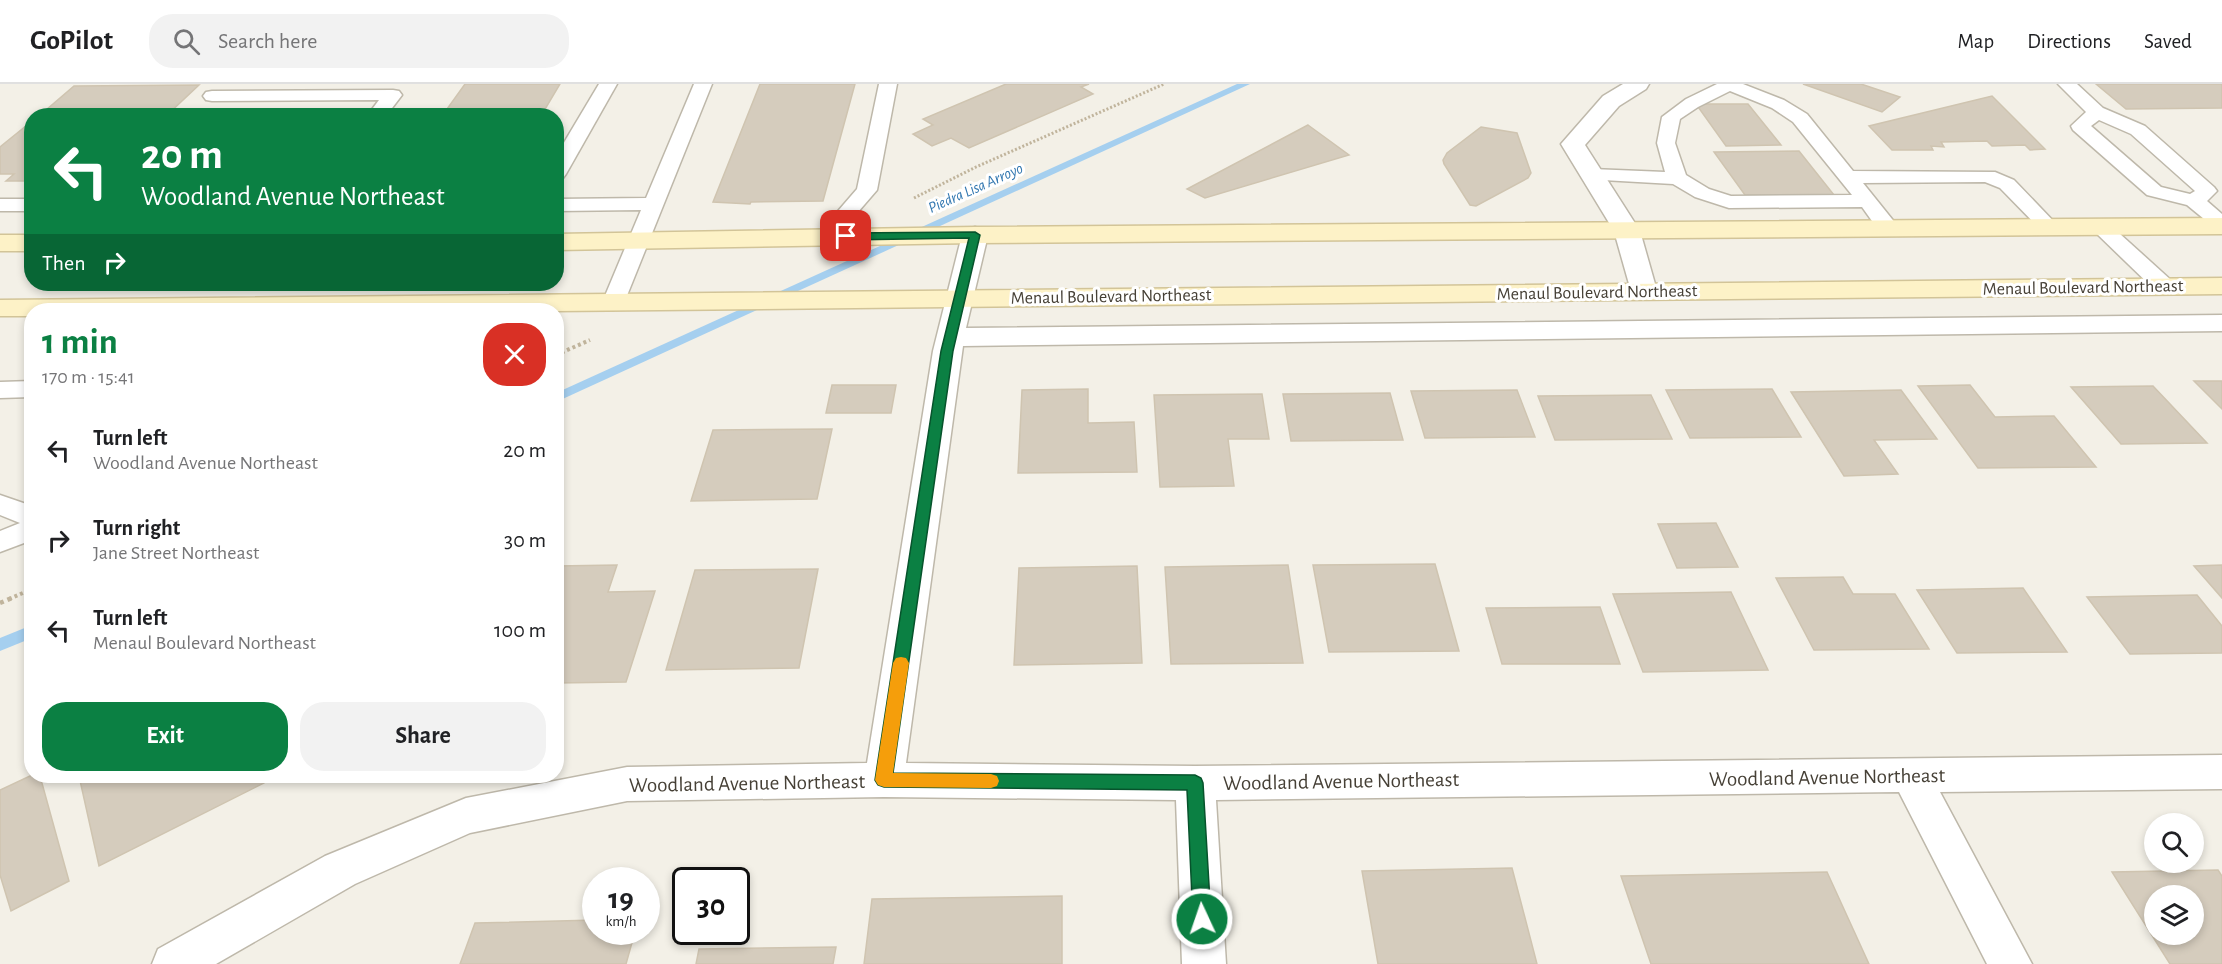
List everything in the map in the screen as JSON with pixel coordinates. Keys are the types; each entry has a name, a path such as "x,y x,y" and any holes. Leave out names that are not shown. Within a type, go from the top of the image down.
{"main road":[{"path":"564,242 975,235 2102,228 2222,225"},
{"path":"0,243 24,243"},
{"name":"Menaul Boulevard Northeast","path":"564,305 960,298 2222,286"},
{"name":"Menaul Boulevard Northeast","path":"0,308 24,308"}],"street":[{"path":"1638,84 1611,101 1573,144 1627,231 1644,291"},
{"path":"884,780 950,337 975,235"},
{"path":"950,337 2222,323"},
{"name":"Woodland Avenue Northeast","path":"174,964 340,870 466,816 627,784 884,780 1195,783 2222,771"},
{"path":"1911,776 2010,964"},
{"path":"1195,783 1204,964"}],"lane":[{"path":"564,160 608,84"},
{"path":"613,303 703,84"},
{"path":"836,237 867,190 888,84"},
{"path":"2067,84 2097,112 2138,130 2207,191 2194,201"},
{"path":"1677,178 1666,143 1671,117 1692,103 1728,85 1778,104 1800,118 1890,229"},
{"path":"212,96 393,95 382,108"},
{"path":"2097,112 2080,126 2154,191 2194,201 2222,225"},
{"path":"1592,175 1677,178 1702,193 1729,202 1868,201"},
{"path":"1849,177 1988,176 2007,184 2050,228"},
{"path":"564,205 653,204"},
{"path":"0,205 24,205"},
{"path":"2102,228 2164,286"},
{"path":"0,390 24,389"},
{"path":"0,504 24,514"},
{"path":"1,541 24,532"}],"path":[{"path":"0,603 24,592"}],"building":[{"path":"465,84 560,84 546,108 448,108"},
{"path":"760,84 855,84 823,201 751,202 750,204 713,202"},
{"path":"1006,84 1089,84 1081,87 1093,94 969,148 951,138 932,146 913,134 933,125 923,119"},
{"path":"1803,84 1861,84 1900,97 1882,112"},
{"path":"2096,84 2222,84 2222,108 2126,109"},
{"path":"199,85 175,108 48,108 74,86"},
{"path":"1992,96 2045,149 2030,150 2025,145 1992,146 1987,141 1941,142 1944,147 1931,146 1933,150 1892,150 1869,126"},
{"path":"1696,104 1748,104 1781,145 1726,146"},
{"path":"1308,125 1349,155 1205,198 1187,189"},
{"path":"1481,127 1517,133 1531,173 1528,178 1476,206 1470,205 1443,160 1447,153"},
{"path":"24,128 24,181 6,181 14,174 0,174 0,147"},
{"path":"1799,151 1834,195 1745,195 1714,152"},
{"path":"2194,381 2222,381 2222,409"},
{"path":"832,385 896,385 891,413 826,413"},
{"path":"1970,385 1995,417 2054,416 2096,467 1978,468 1918,386"},
{"path":"2153,386 2207,443 2121,444 2071,387"},
{"path":"1088,389 1088,423 1134,422 1137,472 1018,473 1022,390"},
{"path":"1772,389 1801,437 1690,438 1666,390"},
{"path":"1517,390 1535,437 1425,438 1411,391"},
{"path":"1901,390 1937,439 1874,440 1898,474 1844,476 1791,392"},
{"path":"1390,393 1403,440 1291,441 1283,394"},
{"path":"1262,394 1269,439 1228,439 1234,486 1160,487 1154,395"},
{"path":"1651,395 1672,439 1555,440 1538,396"},
{"path":"832,429 817,499 691,501 713,430"},
{"path":"1716,523 1738,567 1677,568 1658,524"},
{"path":"1435,564 1459,651 1329,652 1313,565"},
{"path":"617,565 608,592 655,591 626,682 564,683 564,566"},
{"path":"1288,565 1303,663 1171,664 1165,567"},
{"path":"2222,565 2222,598 2194,566"},
{"path":"1137,566 1142,663 1014,665 1019,568"},
{"path":"818,569 799,668 666,670 695,570"},
{"path":"1843,577 1853,594 1895,594 1929,649 1814,650 1776,578"},
{"path":"2023,588 2067,652 1957,653 1917,590"},
{"path":"1731,592 1768,670 1643,672 1613,594"},
{"path":"2197,595 2222,626 2222,653 2130,654 2087,597"},
{"path":"1600,607 1620,664 1502,664 1486,608"},
{"path":"24,779 24,783 42,783 69,881 11,911 0,875 0,790"},
{"path":"81,783 264,783 99,866"},
{"path":"1512,868 1537,964 1378,964 1362,871"},
{"path":"2204,870 2218,870 2222,876 2222,964 2170,964 2158,945 2204,945 2204,885 2144,885 2144,923 2112,872 2204,873"},
{"path":"1827,872 1869,964 1651,964 1621,876"},
{"path":"1062,896 1062,964 864,964 872,899"},
{"path":"582,920 582,945 631,945 626,964 460,964 475,923"},
{"path":"836,947 833,964 696,964 699,949"}],"waterway":[{"name":"Piedra Lisa Arroyo","path":"564,394 1245,84"},
{"name":"Piedra Lisa Arroyo","path":"0,645 24,634"}],"slow traffic":[{"path":"901,663 884,780 991,781"}],"route":[{"path":"846,236 975,235 947,351 884,780 1195,783 1202,919"}]}
